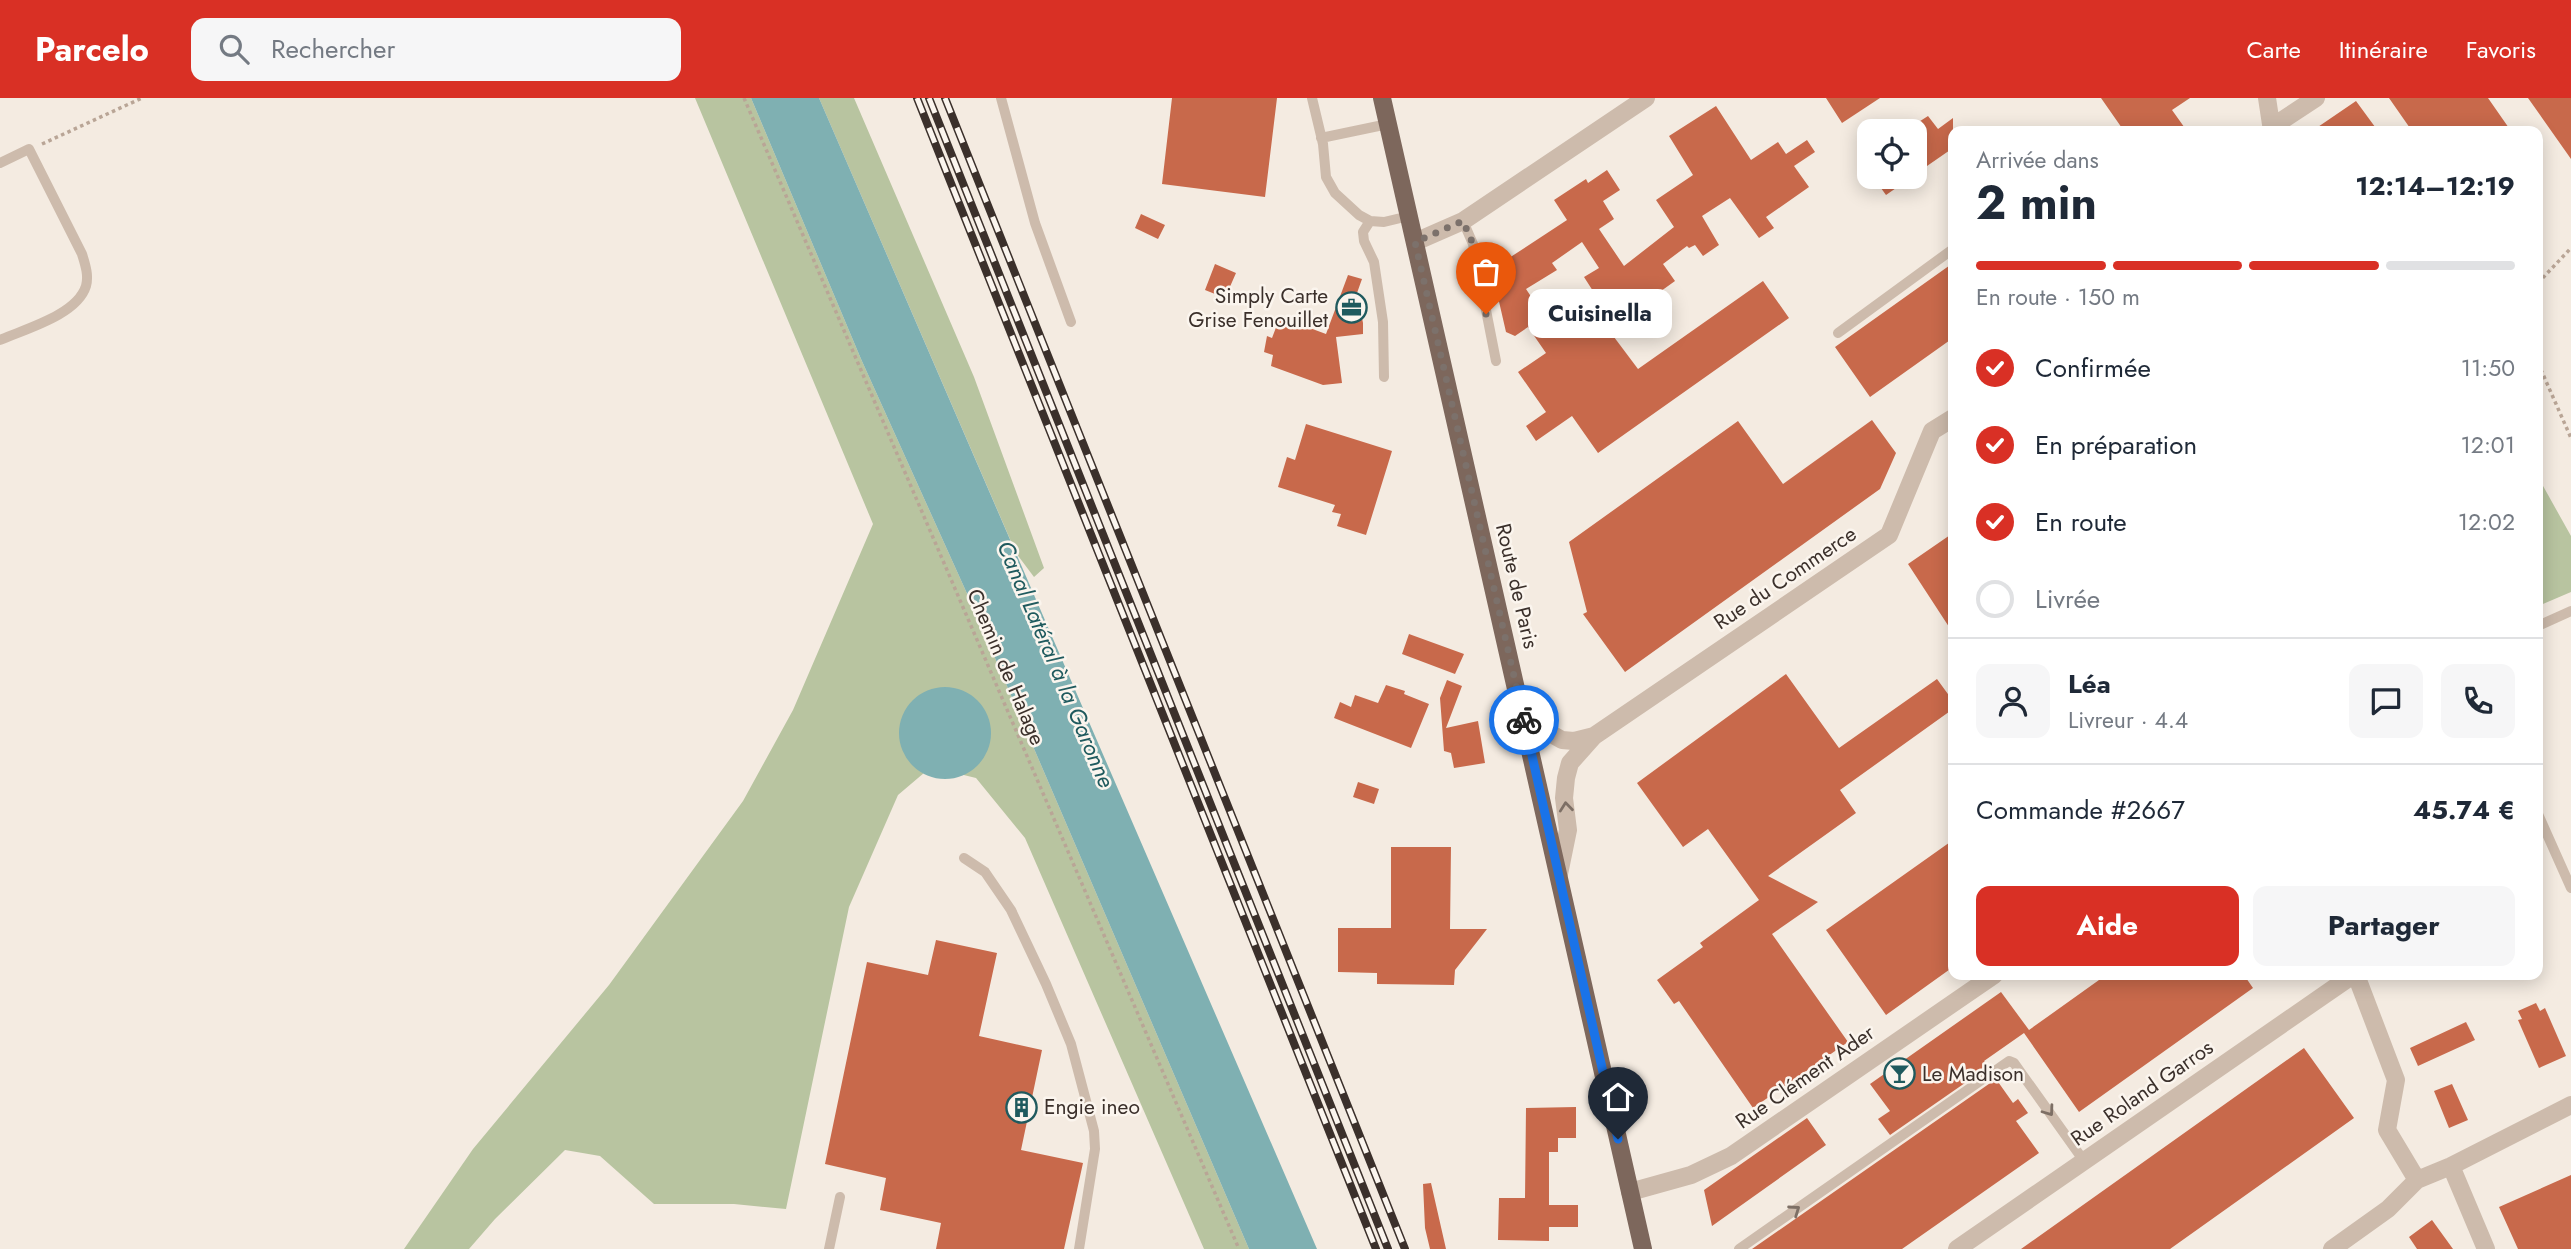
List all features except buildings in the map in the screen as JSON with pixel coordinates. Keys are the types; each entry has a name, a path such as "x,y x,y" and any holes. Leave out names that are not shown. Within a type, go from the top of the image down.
{"main road":[{"name":"Route de Paris","path":"1382,98 1643,1249"}],"street":[{"path":"1415,242 1463,221 1646,98"},
{"path":"2267,98 2272,126"},
{"path":"2276,126 2316,98"},
{"name":"Rue du Commerce","path":"1559,874 1568,830 1564,798 1570,763 1594,736 1889,535 1932,431 1948,421"},
{"name":"Rue du Commerce","path":"1527,735 1546,731 1562,740 1574,741 1594,736"},
{"name":"Rue Clément Ader","path":"1630,1192 1691,1175 1731,1156 1987,980"},
{"name":"Rue Roland Garros","path":"1957,1249 2348,980"},
{"path":"2357,980 2396,1080 2388,1130 2417,1180"},
{"path":"2332,1249 2388,1209 2417,1180 2451,1166 2571,1105"},
{"path":"2451,1166 2486,1249"}],"lane":[{"path":"1001,98 1035,223 1071,322"},
{"path":"1312,98 1326,177 1335,193 1359,215 1370,220 1384,222 1409,216"},
{"path":"1321,138 1388,124"},
{"path":"0,163 29,149 82,254 87,270 86,285 79,299 63,313 0,340"},
{"path":"1370,220 1363,232 1364,241 1374,262 1382,322 1384,377"},
{"path":"1463,221 1473,244 1496,361"},
{"path":"1838,333 1948,253"},
{"path":"2543,623 2571,611"},
{"path":"2543,825 2571,888"},
{"path":"964,858 985,872 1011,910 1072,1044 1094,1131 1095,1149 1079,1249"},
{"path":"1739,1249 2009,1061 2014,1063 2084,1161"},
{"path":"829,1249 840,1196"}],"path":[{"path":"29,149 142,98"},
{"name":"Chemin de Halage","path":"744,98 1239,1249"},
{"path":"2543,278 2571,248"},
{"path":"2543,374 2571,438"}],"green space":[{"path":"695,98 751,98 861,359 974,609 1249,1249 1204,1249 1025,838 976,778 931,767 898,795 849,907 786,1209 734,1204 654,1204 600,1156 565,1150 495,1219 469,1249 404,1249 473,1149 609,985 743,801 793,710 873,524"},
{"path":"819,98 854,98 974,377 1044,568 1034,577 1016,553"},
{"path":"2543,486 2571,536 2571,592 2543,604"}],"water":[{"name":"Canal Latéral à la Garonne","path":"751,98 819,98 1317,1249 1249,1249 974,609 861,359"},
{"path":"945,687 962,691 977,701 987,716 991,733 987,750 977,765 962,775 945,779 928,775 913,765 903,750 899,733 903,716 913,701 928,691"}],"railway":[{"path":"917,98 1376,1249"},
{"path":"929,98 1388,1249"},
{"path":"945,98 1405,1249"}],"way so far":[{"path":"1486,314 1473,244 1463,221 1415,242 1524,720"}],"place":[{"name":"Simply Carte Grise Fenouillet","path":"1351,308"},
{"name":"Cuisinella","path":"1486,314"},
{"name":"Le Madison","path":"1899,1074"},
{"name":"Engie ineo","path":"1021,1107"}],"route":[{"path":"1524,720 1618,1139"}]}
